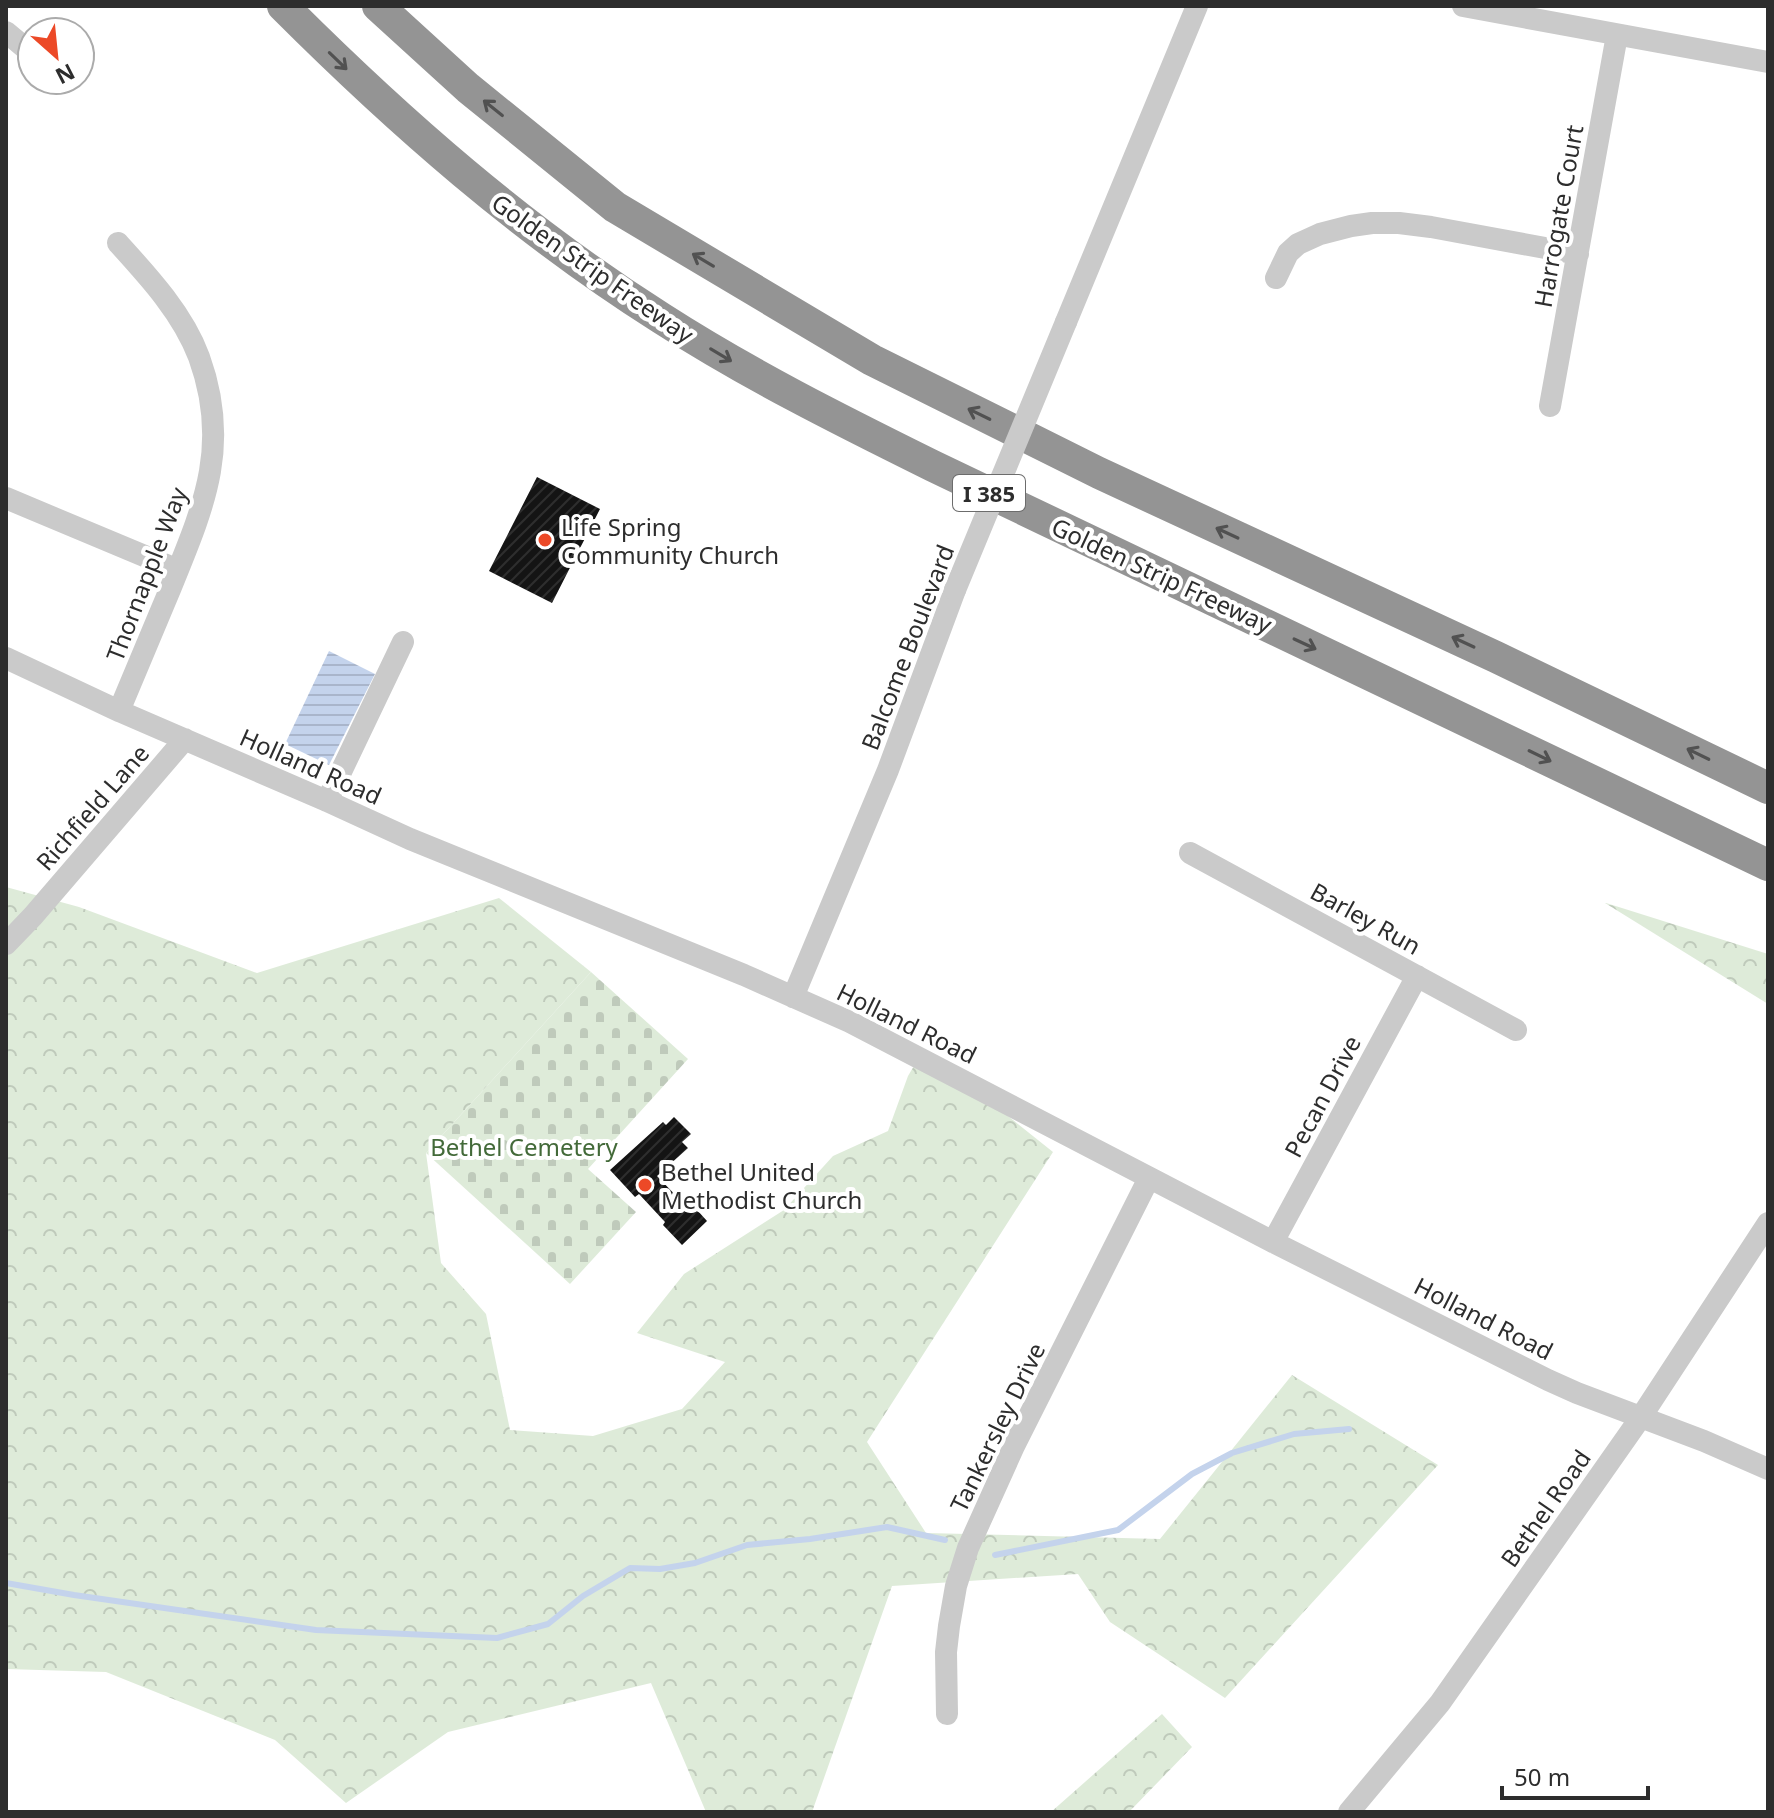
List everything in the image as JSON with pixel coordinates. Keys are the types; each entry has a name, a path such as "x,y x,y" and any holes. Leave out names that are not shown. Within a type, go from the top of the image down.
{"highway":[{"name":"Golden Strip Freeway","path":"283,6 424,140 496,201 659,318 743,369 933,466 1768,865"},
{"name":"I 385","path":"378,6 468,88 615,207 872,360 1099,473 1496,657 1768,788"}],"street":[{"name":"Balcome Boulevard","path":"793,997 888,770 955,590 1197,6"},
{"path":"1463,6 1768,62"},
{"name":"Harrogate Court","path":"1550,406 1617,35"},
{"path":"1276,278 1288,253 1298,244 1320,234 1372,223 1431,227 1578,254"},
{"name":"Thornapple Way","path":"118,243 168,302 199,358 210,397 214,438 210,480 199,517 119,711"},
{"path":"6,498 178,570"},
{"path":"327,801 403,642"},
{"name":"Holland Road","path":"6,658 410,839 793,997 910,1052 1273,1242 1548,1380 1768,1469"},
{"name":"Richfield Lane","path":"6,944 185,739"},
{"name":"Barley Run","path":"1190,853 1516,1030"},
{"name":"Pecan Drive","path":"1273,1242 1417,976"},
{"name":"Tankersley Drive","path":"947,1714 946,1652 949,1626 956,1586 968,1548 1014,1446 1149,1178"},
{"name":"Bethel Road","path":"1349,1812 1440,1703 1641,1417 1768,1223"}],"green space":[{"path":"6,887 79,907 257,973 499,898 591,972 426,1153 441,1263 486,1314 510,1430 593,1436 682,1409 725,1362 637,1333 684,1274 784,1210 833,1156 888,1131 908,1076 924,1049 1053,1152 867,1442 926,1533 1160,1539 1292,1375 1438,1465 1225,1698 1110,1622 1078,1574 892,1586 812,1812 706,1812 651,1683 448,1732 346,1803 275,1740 106,1672 6,1669"},
{"path":"1605,903 1768,954 1768,1004"},
{"name":"Bethel Cemetery","path":"591,972 688,1059 588,1169 636,1212 570,1284 426,1153"},
{"path":"1162,1714 1192,1747 1129,1812 1051,1812"}],"water":[{"path":"329,651 375,674 329,765 285,744"}],"building":[{"name":"Life Spring Community Church","path":"537,477 600,509 552,603 489,571"},
{"name":"Bethel United Methodist Church","path":"674,1117 691,1134 682,1142 688,1148 657,1176 684,1204 688,1200 707,1221 682,1245 639,1194 635,1197 610,1170 663,1122 666,1125"}],"waterway":[{"path":"995,1555 1118,1530 1192,1474 1232,1453 1294,1434 1349,1429"},
{"path":"6,1583 316,1630 497,1638 548,1624 583,1596 630,1568 660,1569 695,1563 747,1545 887,1527 945,1540"}],"place":[{"name":"Life Spring Community Church","path":"545,540"},
{"name":"Bethel United Methodist Church","path":"645,1185"}]}
